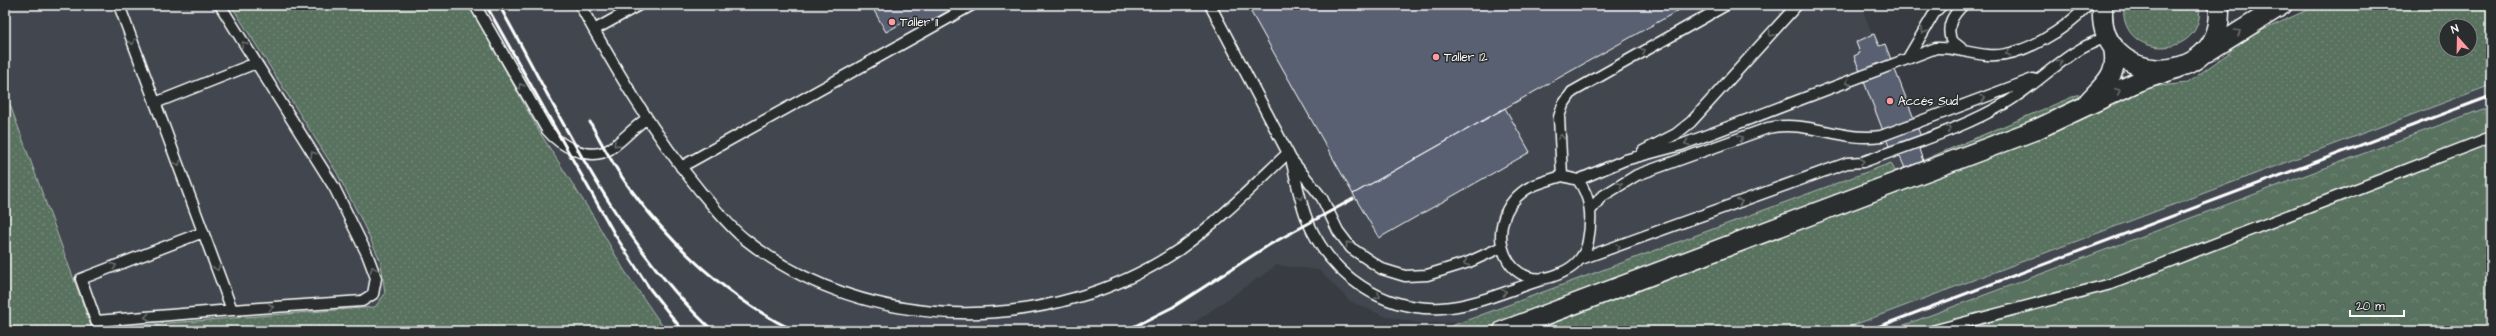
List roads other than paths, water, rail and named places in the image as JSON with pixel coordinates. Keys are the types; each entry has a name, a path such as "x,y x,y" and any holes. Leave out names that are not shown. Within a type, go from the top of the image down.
{"street":[{"path":"2083,107 2112,75 2117,61 2102,13 2103,5"},
{"path":"2110,42 2126,59 2142,67 2159,70 2185,65 2207,49 2216,33 2220,16 2220,5"},
{"path":"1503,331 2035,130 2139,81 2185,65 2282,5"}],"lane":[{"path":"119,5 232,310"},
{"path":"203,232 81,279 96,321 362,301 373,294 376,278 367,254 334,187 220,5"},
{"path":"475,5 547,130 565,146 581,152 602,152 611,148 628,132 646,119"},
{"path":"580,5 646,119 680,167 744,239 788,271 831,292 869,304 942,316 979,316 1012,313 1047,307 1116,284 1147,269 1179,249 1211,225 1289,156"},
{"path":"594,30 639,5"},
{"path":"680,167 972,5"},
{"path":"1210,5 1289,156 1322,198 1338,231 1351,248 1382,269 1405,276 1427,275 1468,262 1502,247"},
{"path":"1562,176 1560,117 1562,105 1572,92 1726,5"},
{"path":"1541,280 1526,277 1513,268 1504,256 1501,226 1512,202 1525,190 1562,176 1578,180 1625,160 1676,134 1692,122 1797,5"},
{"path":"1908,58 1935,12 1942,5"},
{"path":"1963,5 1952,19 1949,33 1957,46 1965,50"},
{"path":"1625,160 1681,145 1936,48 1965,50 1988,55 2005,54 2026,47 2045,39 2088,5"},
{"path":"1289,156 1303,210 1318,241 1330,260 1345,276 1366,290 1388,300 1407,305 1442,308 1471,302 1541,280 1556,277 1581,259 1847,163 1863,162 1964,123 2010,100 2076,50 2091,42 2110,42"},
{"path":"155,103 256,63"},
{"path":"1591,210 1602,197 1637,175 1768,128 1783,124 1800,125 1843,136 1863,138 1881,136 2044,74"},
{"path":"1932,331 2111,284 2491,138"},
{"path":"1578,180 1585,190 1591,210 1587,247 1581,259"}],"railway":[{"path":"486,5 615,235 650,289 683,331"},
{"path":"499,5 569,134 620,219 648,258 679,296 713,331"},
{"path":"1867,331 2491,96"},
{"path":"590,122 613,163 629,187 645,208 683,250 703,269 748,304 771,319 795,331"},
{"path":"1125,331 1173,307 1269,245 1353,199"}],"place":[{"name":"Taller 11","path":"892,22"},
{"name":"Taller 12","path":"1436,57"},
{"name":"Accés Sud","path":"1890,101"}]}
